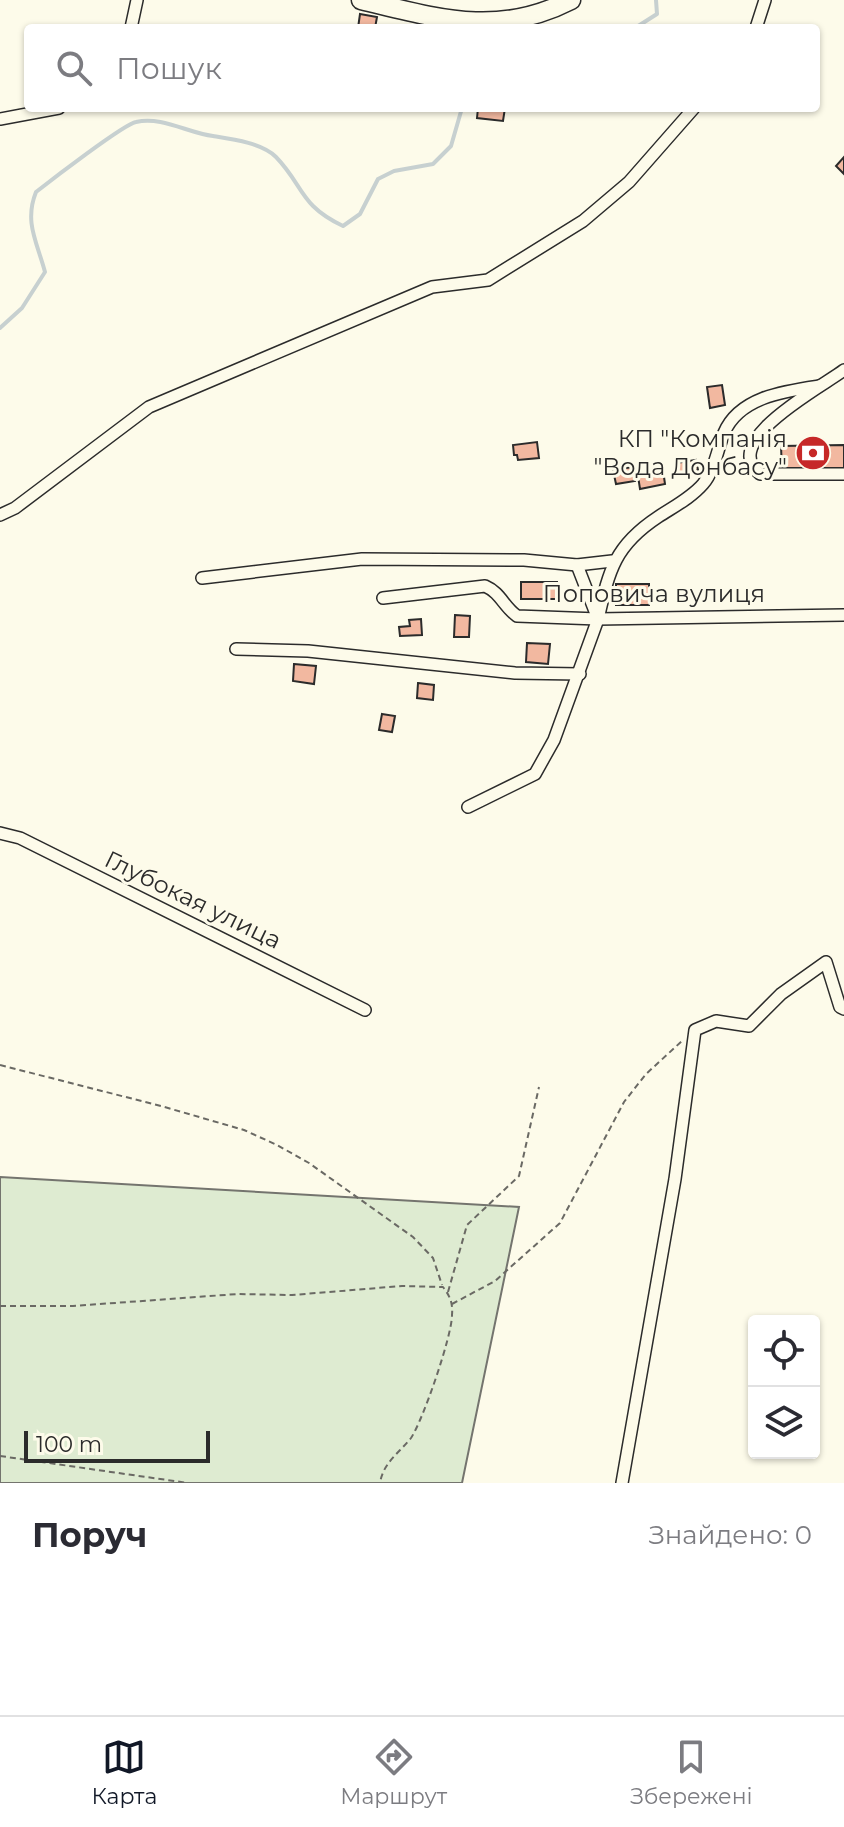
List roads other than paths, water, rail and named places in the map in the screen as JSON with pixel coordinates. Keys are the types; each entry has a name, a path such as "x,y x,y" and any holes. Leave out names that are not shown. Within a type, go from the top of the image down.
{"main road":[{"path":"361,0 454,23 494,23 531,16 569,1"}],"street":[{"path":"132,24 137,0"},
{"path":"757,24 765,0"},
{"path":"0,119 38,112"},
{"path":"0,515 15,508 149,407 432,287 488,280 583,221 629,182 690,112"},
{"path":"844,370 766,426 752,452 754,469 760,474 844,474"},
{"path":"468,807 535,774 554,740 580,674 612,561 654,519 702,485 710,473 725,430 747,406 778,392 819,386"},
{"path":"202,578 362,559 524,560 577,565 612,561"},
{"path":"577,565 598,619"},
{"name":"Поповича вулиця","path":"383,598 485,586 497,591 506,609 517,616 598,619 844,615"},
{"path":"236,649 322,652 515,673 580,674"},
{"name":"Глубокая улица","path":"0,833 20,838 365,1010"},
{"path":"622,1483 675,1179 695,1030 716,1021 749,1026 781,994 826,962 840,1007 844,1009"}],"waterway":[{"path":"641,24 657,14 656,0"},
{"path":"0,328 22,308 45,272 31,223 36,192 129,125 155,121 263,148 285,167 310,203 343,226 360,214 378,179 394,171 433,164 451,146 461,112"}],"place":[{"name":"КП \"Компанія \"Вода Донбасу\"","path":"813,453"}]}
